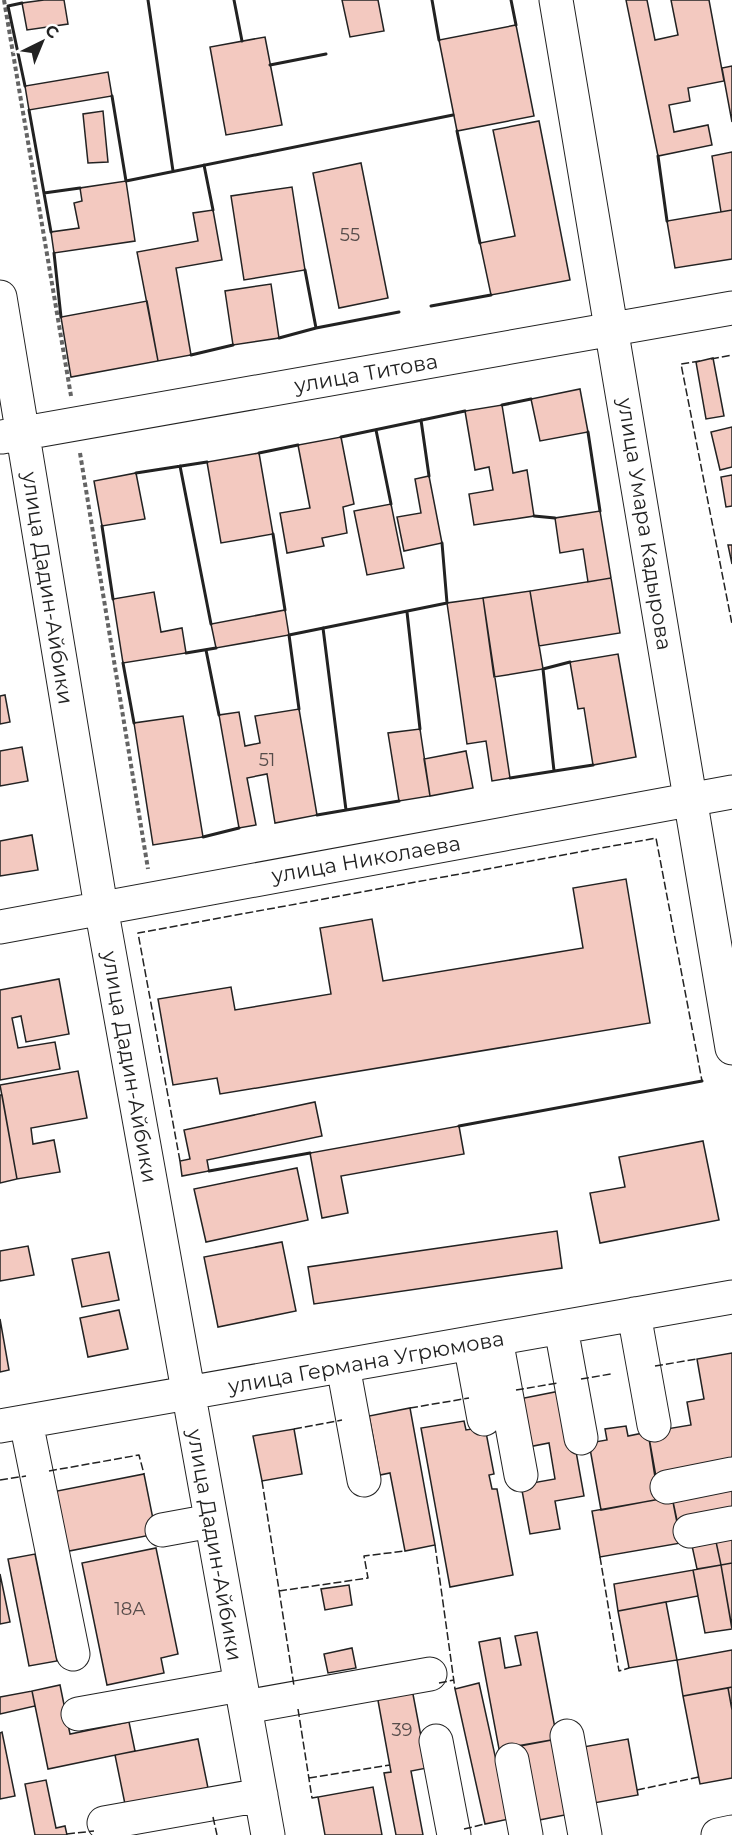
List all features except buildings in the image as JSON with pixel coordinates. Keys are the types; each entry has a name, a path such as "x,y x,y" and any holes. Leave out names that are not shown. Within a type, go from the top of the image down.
{"street":[{"name":"улица Умара Кадырова","path":"556,0 732,1048"},
{"name":"улица Дадин-Айбики","path":"0,297 11,435 101,907 268,1835"},
{"name":"улица Титова","path":"11,435 732,308"},
{"name":"улица Николаева","path":"0,927 732,792"},
{"name":"улица Германа Угрюмова","path":"13,1424 732,1297"},
{"path":"624,1316 643,1426"},
{"path":"561,1328 580,1438"},
{"path":"483,1341 484,1419"},
{"path":"483,1341 521,1475"},
{"path":"344,1366 364,1480"},
{"path":"13,1424 73,1654"},
{"path":"668,1486 732,1474"},
{"path":"162,1530 211,1521"},
{"path":"690,1531 732,1523"},
{"path":"78,1714 430,1674"},
{"path":"567,1736 585,1835"},
{"path":"436,1741 454,1835"},
{"path":"512,1760 526,1835"},
{"path":"104,1823 261,1795"},
{"path":"718,1835 732,1832"}],"fence":[{"path":"711,359 732,355"},
{"path":"700,361 681,364 732,624"},
{"path":"180,1161 138,933 656,838 702,1081"},
{"path":"655,1366 697,1359"},
{"path":"581,1379 611,1374"},
{"path":"516,1390 558,1383"},
{"path":"410,1408 469,1398"},
{"path":"294,1429 342,1420"},
{"path":"49,1471 139,1455 144,1474"},
{"path":"0,1480 26,1476"},
{"path":"262,1481 294,1686"},
{"path":"435,1545 455,1689"},
{"path":"279,1591 368,1578 364,1556 405,1551"},
{"path":"600,1557 619,1671 629,1668"},
{"path":"439,1683 454,1680"},
{"path":"298,1709 312,1798 318,1797"},
{"path":"309,1778 390,1765"},
{"path":"637,1790 699,1777"},
{"path":"213,1817 217,1835"},
{"path":"464,1829 485,1824"},
{"path":"67,1834 94,1831"}],"wall":[{"path":"148,0 173,171"},
{"path":"234,0 242,41"},
{"path":"432,0 439,40"},
{"path":"511,0 516,25"},
{"path":"22,3 8,6 25,86"},
{"path":"270,65 326,54"},
{"path":"112,96 126,181 453,115"},
{"path":"29,110 51,232"},
{"path":"457,131 480,243"},
{"path":"658,156 667,221"},
{"path":"204,165 213,210"},
{"path":"44,193 80,188"},
{"path":"54,253 61,317"},
{"path":"305,270 316,328"},
{"path":"431,306 491,295"},
{"path":"279,338 316,328 399,312"},
{"path":"191,355 233,345"},
{"path":"502,405 531,399"},
{"path":"341,437 465,411"},
{"path":"421,420 429,476"},
{"path":"376,430 391,504"},
{"path":"588,432 600,511"},
{"path":"259,453 298,445"},
{"path":"136,473 207,462"},
{"path":"180,466 211,624"},
{"path":"534,516 555,518"},
{"path":"102,526 113,599"},
{"path":"273,534 285,610"},
{"path":"299,709 289,635 447,603 442,543"},
{"path":"407,612 420,729"},
{"path":"323,628 346,810"},
{"path":"186,653 216,648"},
{"path":"206,650 219,715"},
{"path":"554,771 543,669 570,662"},
{"path":"123,663 134,723"},
{"path":"510,778 593,765"},
{"path":"317,815 399,801"},
{"path":"203,837 239,828"},
{"path":"459,1126 702,1081"},
{"path":"209,1171 310,1153"}]}
